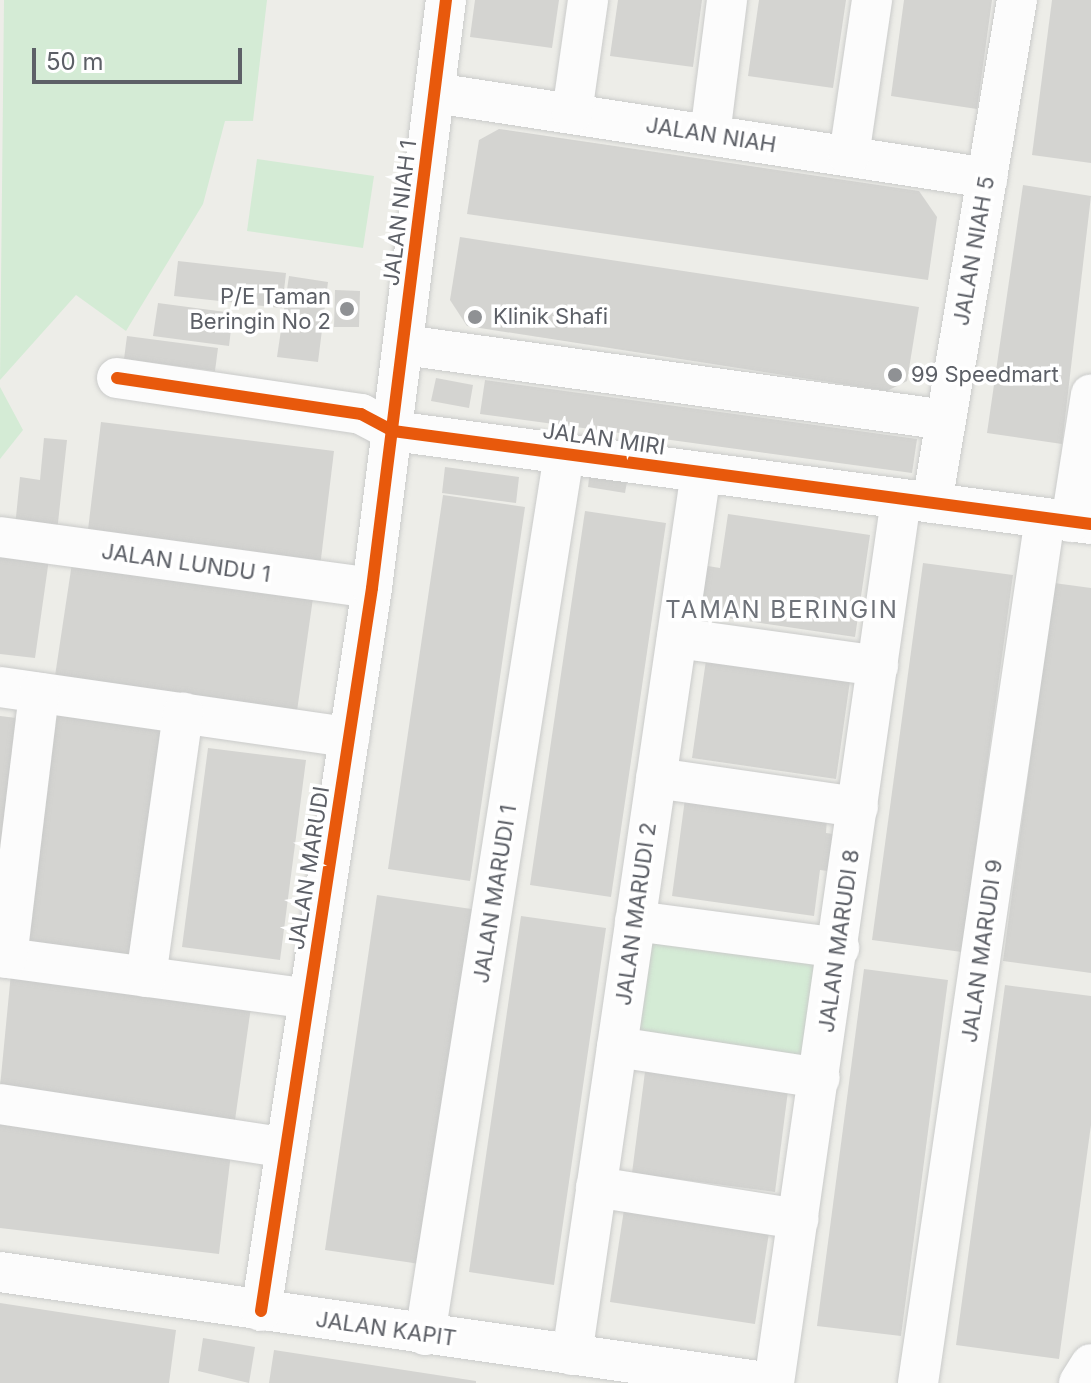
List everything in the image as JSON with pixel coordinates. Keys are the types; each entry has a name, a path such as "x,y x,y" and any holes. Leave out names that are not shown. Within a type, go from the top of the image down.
{"street":[{"name":"JALAN NIAH 1","path":"393,431 446,0"},
{"path":"572,113 588,0"},
{"path":"710,135 727,0"},
{"path":"849,156 872,0"},
{"name":"JALAN NIAH 5","path":"916,501 946,420 1017,0"},
{"name":"JALAN NIAH","path":"435,93 987,178"},
{"path":"404,345 946,420"},
{"name":"JALAN MIRI","path":"117,378 361,414 393,431 1069,521"},
{"name":"JALAN MARUDI 9","path":"918,1383 1091,395"},
{"name":"JALAN MARUDI","path":"261,1311 372,588 393,431"},
{"name":"JALAN MARUDI 1","path":"425,1335 564,454"},
{"name":"JALAN MARUDI 2","path":"572,1355 701,472"},
{"name":"JALAN MARUDI 8","path":"773,1383 878,666 916,501"},
{"name":"JALAN LUNDU 1","path":"0,537 372,588"},
{"path":"677,638 878,666"},
{"path":"0,687 349,737"},
{"path":"39,693 4,957 309,999"},
{"path":"146,977 183,713"},
{"path":"656,778 858,807"},
{"path":"635,921 839,948"},
{"path":"617,1047 820,1078"},
{"path":"0,1104 286,1148"},
{"path":"596,1187 798,1219"},
{"name":"JALAN KAPIT","path":"0,1272 773,1383"},
{"path":"1079,1383 1091,1364"}],"green space":[{"path":"4,0 267,0 253,121 225,121 203,204 126,331 76,295 0,380"},
{"path":"257,159 374,176 363,248 247,231"},
{"path":"0,387 23,430 0,459"},
{"path":"651,936 824,963 809,1060 636,1033"}],"building":[{"path":"475,0 559,0 552,48 470,37"},
{"path":"618,0 702,0 693,67 610,56"},
{"path":"759,0 846,0 833,88 748,76"},
{"path":"904,0 992,0 977,109 891,96"},
{"path":"1052,0 1091,0 1091,163 1032,155"},
{"path":"499,129 919,191 937,217 928,280 467,214 479,140"},
{"path":"1023,185 1091,196 1062,444 987,433"},
{"path":"460,237 919,307 907,381 887,391 467,326 450,300"},
{"path":"178,261 286,273 282,308 174,296"},
{"path":"289,276 328,282 318,362 277,357"},
{"name":"P/E Taman Beringin No 2","path":"335,290 360,291 359,327 334,327"},
{"path":"158,303 233,313 229,346 153,336"},
{"path":"127,336 218,348 215,371 124,359"},
{"path":"436,378 473,385 469,408 431,401"},
{"path":"485,380 917,439 912,473 480,414"},
{"path":"101,422 334,451 320,567 87,538"},
{"path":"44,438 67,440 57,532 15,527 20,477 40,480"},
{"path":"445,467 519,477 516,503 442,493"},
{"path":"590,470 628,476 625,493 588,487"},
{"path":"443,495 525,507 470,881 388,869"},
{"path":"585,511 666,523 611,897 530,885"},
{"path":"728,514 870,535 855,637 694,613 702,565 720,568"},
{"path":"0,552 49,559 35,658 0,654"},
{"path":"72,563 313,598 297,711 55,676"},
{"path":"923,563 1013,575 962,952 872,940"},
{"path":"1054,583 1091,588 1091,973 1003,961"},
{"path":"707,653 851,674 836,779 692,758"},
{"path":"58,708 170,725 136,958 24,942"},
{"path":"0,716 25,719 0,906"},
{"path":"208,748 306,760 280,960 182,947"},
{"path":"685,799 827,818 826,833 841,835 835,872 820,870 814,916 672,896"},
{"path":"377,895 478,910 427,1265 325,1250"},
{"path":"521,916 606,928 554,1285 469,1272"},
{"path":"864,969 948,980 901,1336 817,1326"},
{"path":"11,973 251,1007 235,1120 0,1087"},
{"path":"1005,985 1091,996 1091,1125 1059,1359 956,1345"},
{"path":"646,1064 789,1083 775,1192 632,1173"},
{"path":"0,1117 232,1145 219,1254 0,1228"},
{"path":"625,1203 770,1226 755,1324 610,1302"},
{"path":"0,1303 176,1330 169,1383 0,1383"},
{"path":"203,1338 255,1347 249,1383 198,1371"},
{"path":"274,1350 476,1381 476,1383 269,1383"}],"cycle path":[{"path":"261,1311 372,588 446,0"},
{"path":"117,378 361,414 393,431 1091,524"}],"place":[{"name":"P/E Taman Beringin No 2","path":"347,309"},
{"name":"Klinik Shafi","path":"475,317"},
{"name":"99 Speedmart","path":"895,375"}],"district":[{"name":"TAMAN BERINGIN","path":"782,610"}]}
